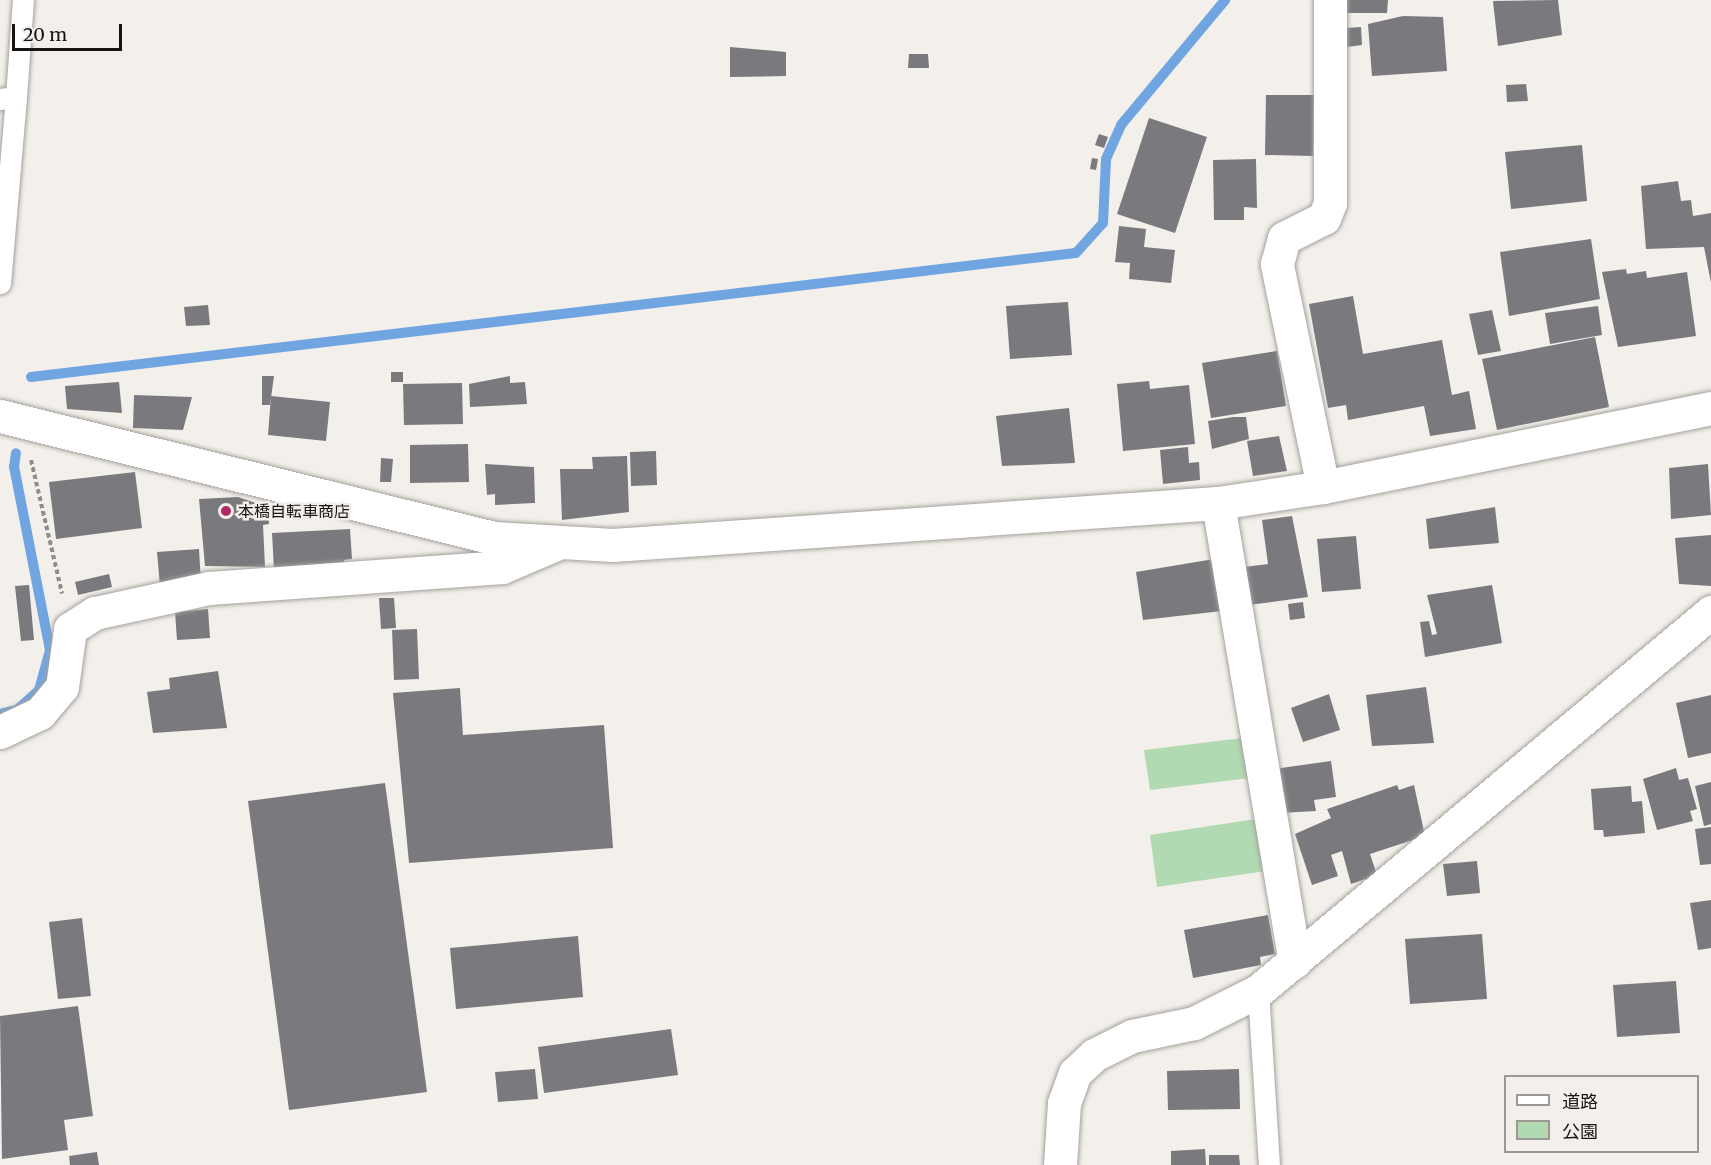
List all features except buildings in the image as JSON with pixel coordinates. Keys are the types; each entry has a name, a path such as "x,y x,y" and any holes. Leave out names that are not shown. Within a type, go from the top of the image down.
{"street":[{"path":"1323,487 1277,264 1284,238 1324,218 1330,202 1330,0"},
{"path":"11,419 494,538 556,544 653,543 1218,503 1323,487 1711,408"},
{"path":"1218,503 1295,962"},
{"path":"0,732 40,713 62,687 70,629 94,613 209,588 502,567 556,544"},
{"path":"1060,1165 1064,1103 1075,1073 1094,1055 1132,1036 1194,1023 1258,991 1711,612"}],"lane":[{"path":"0,283 8,98 23,0"},
{"path":"1258,991 1269,1165"}],"path":[{"path":"11,419 70,629"}],"green space":[{"path":"1242,738 1250,778 1150,790 1144,750"},
{"path":"1256,819 1266,871 1157,887 1150,835"}],"waterway":[{"path":"31,377 1076,253 1103,223 1106,159 1121,125 1225,0"},
{"path":"0,714 17,710 39,690 50,650 14,467 16,453"}],"place":[{"name":"本橋自転車商店","path":"226,511"}]}
